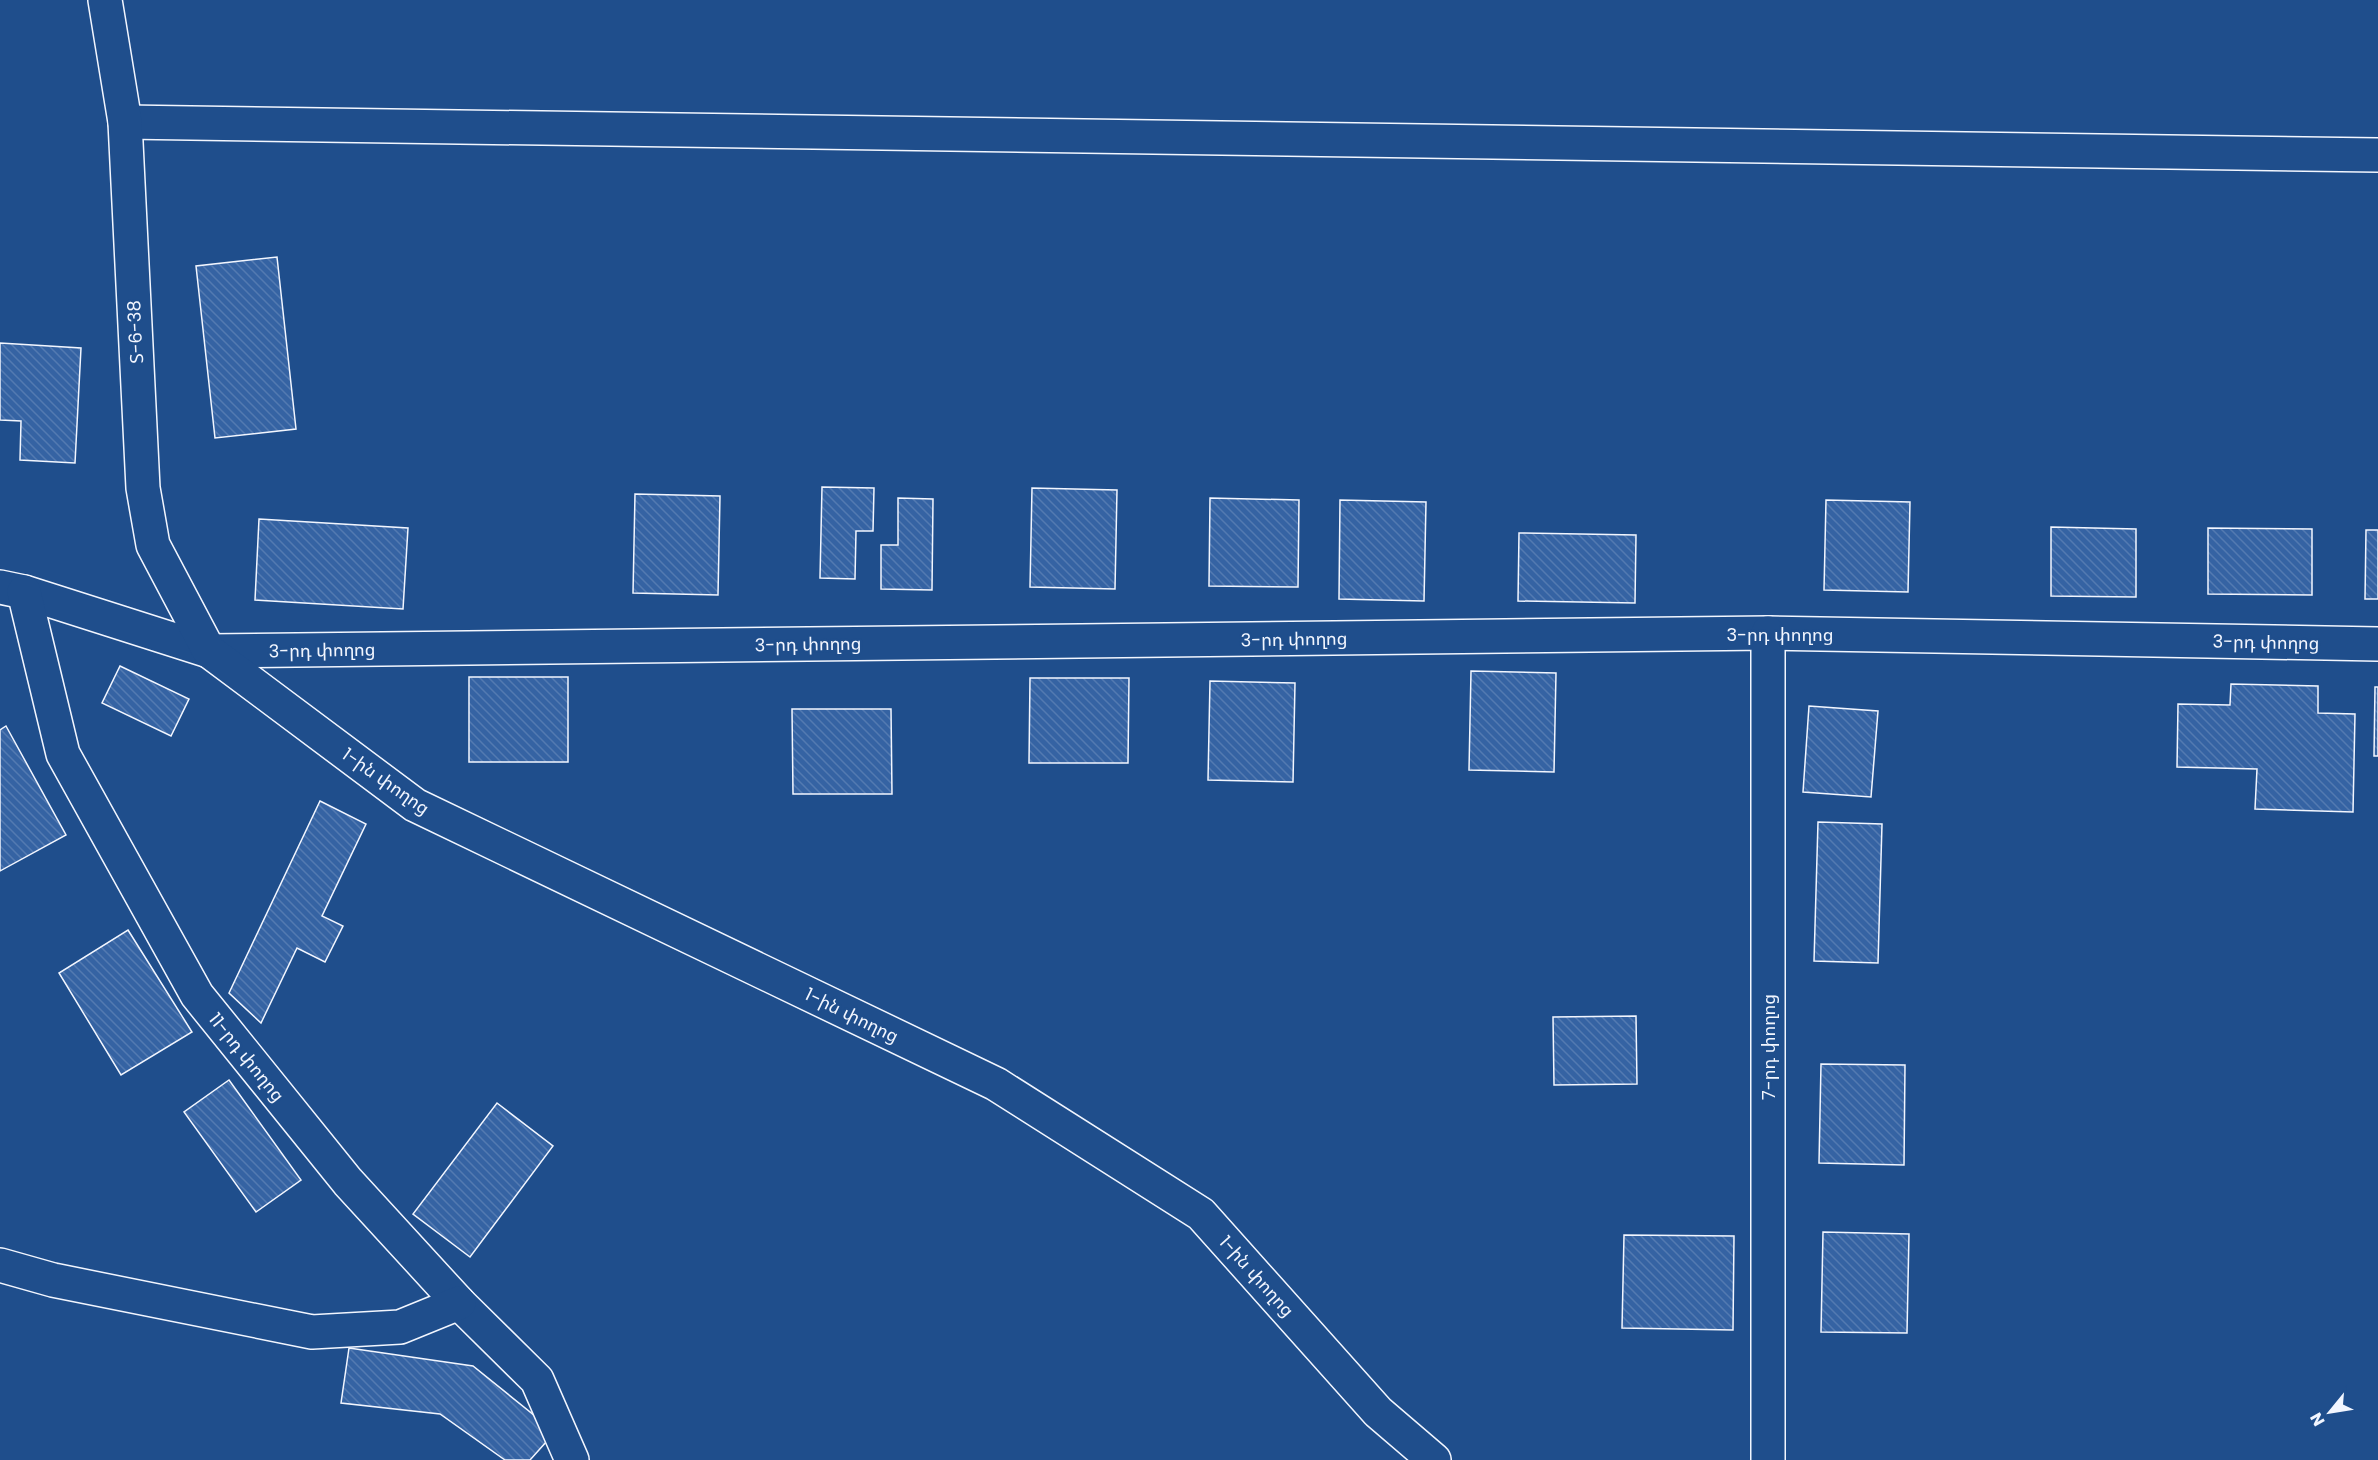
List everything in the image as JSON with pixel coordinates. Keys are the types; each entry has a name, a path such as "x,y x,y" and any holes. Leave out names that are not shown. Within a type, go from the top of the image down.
{"street":[{"name":"Տ-6-38","path":"105,0 125,122 143,488 153,545 209,651"},
{"path":"125,122 2378,154"},
{"path":"12,590 209,651"},
{"name":"11-րդ փողոց","path":"12,590 63,754 197,995 348,1182 459,1303 537,1380 572,1460"},
{"name":"3-րդ փողոց","path":"209,651 1768,633 2378,644"},
{"name":"7-րդ փողոց","path":"1768,633 1768,1460"},
{"name":"1-ին փողոց","path":"209,651 415,805 996,1084 1201,1214 1378,1412 1434,1460"},
{"path":"0,1264 53,1280 312,1332 400,1327 459,1303"}],"building":[{"path":"277,257 296,429 215,438 196,266"},
{"path":"0,343 81,348 75,463 20,460 21,421 0,420"},
{"path":"822,487 874,488 873,531 856,531 855,579 820,578"},
{"path":"1032,488 1117,490 1115,589 1030,587"},
{"path":"635,494 720,496 718,595 633,593"},
{"path":"898,498 933,499 932,590 881,589 881,545 898,545"},
{"path":"1210,498 1299,500 1298,587 1209,586"},
{"path":"1340,500 1426,502 1424,601 1339,599"},
{"path":"1826,500 1910,502 1908,592 1824,590"},
{"path":"259,519 408,528 403,609 255,600"},
{"path":"2051,527 2136,529 2136,597 2051,596"},
{"path":"2208,528 2312,529 2312,595 2208,594"},
{"path":"2366,530 2378,530 2378,599 2365,599"},
{"path":"1519,533 1636,535 1635,603 1518,601"},
{"path":"120,666 189,699 171,736 102,703"},
{"path":"1471,671 1556,673 1554,772 1469,770"},
{"path":"469,677 568,677 568,762 469,762"},
{"path":"1030,678 1129,678 1128,763 1029,763"},
{"path":"1210,681 1295,683 1293,782 1208,780"},
{"path":"2231,684 2318,686 2318,713 2355,714 2353,812 2255,809 2257,769 2177,767 2178,704 2230,705"},
{"path":"2375,687 2378,687 2378,756 2374,756"},
{"path":"1809,706 1878,711 1871,797 1803,792"},
{"path":"792,709 891,709 892,794 793,794"},
{"path":"6,726 66,835 0,871 0,730"},
{"path":"320,801 366,824 322,916 343,926 325,962 297,948 261,1023 229,993"},
{"path":"1818,822 1882,824 1878,963 1814,961"},
{"path":"128,930 192,1032 121,1075 59,973"},
{"path":"1636,1016 1637,1084 1554,1085 1553,1017"},
{"path":"1821,1064 1905,1065 1904,1165 1819,1163"},
{"path":"229,1080 301,1180 256,1212 184,1112"},
{"path":"497,1103 553,1146 470,1257 413,1214"},
{"path":"1823,1232 1909,1234 1907,1333 1821,1332"},
{"path":"1624,1235 1734,1236 1733,1330 1622,1328"},
{"path":"349,1348 473,1366 555,1432 530,1460 505,1460 440,1414 341,1403"}]}
